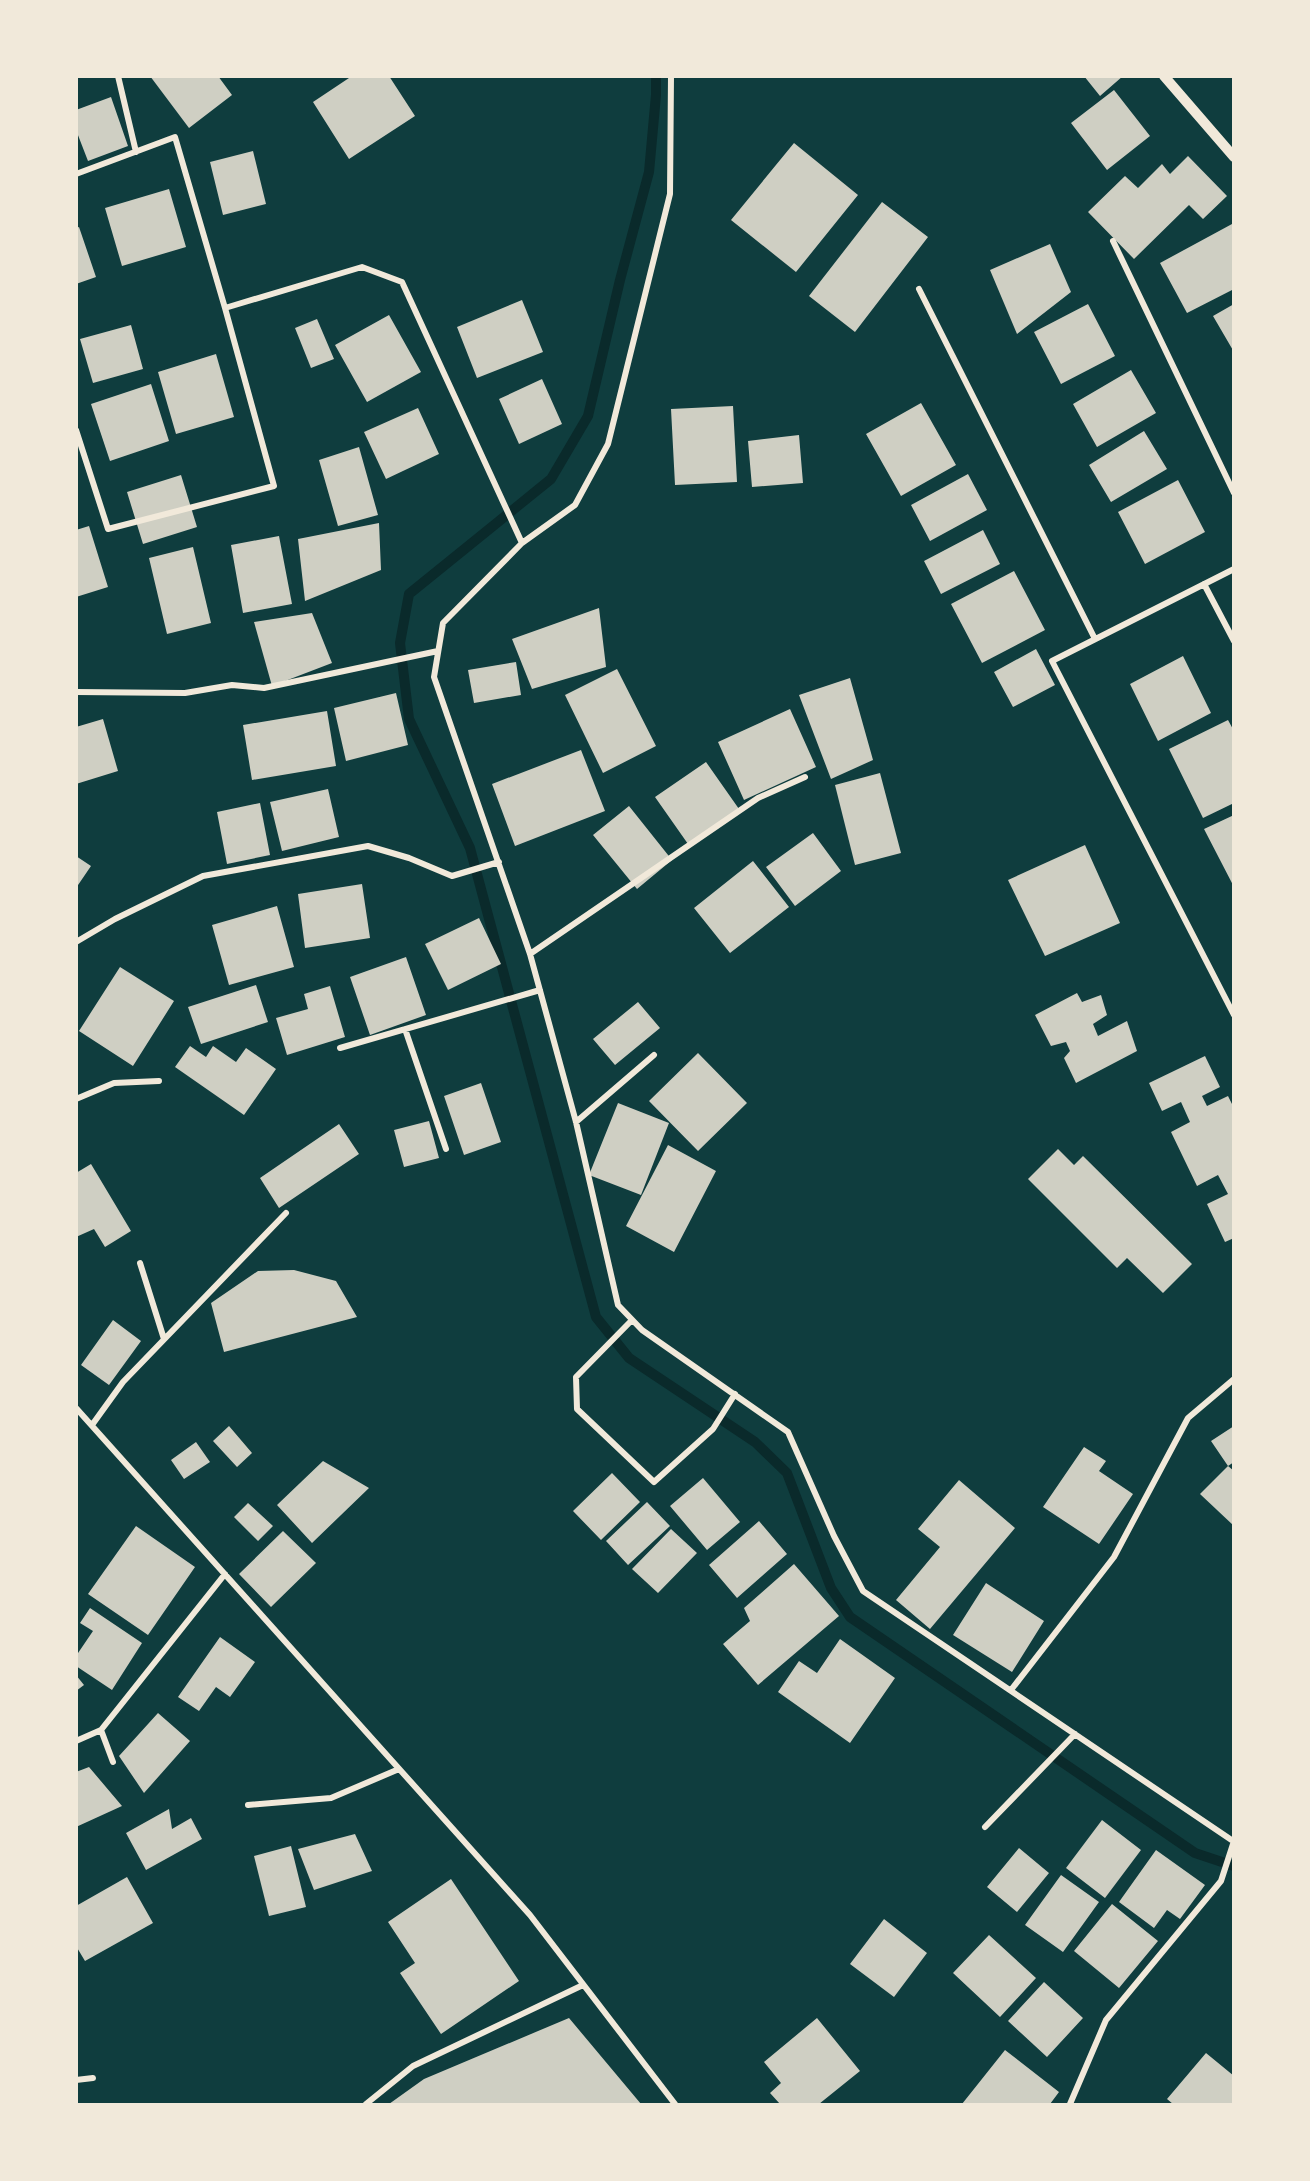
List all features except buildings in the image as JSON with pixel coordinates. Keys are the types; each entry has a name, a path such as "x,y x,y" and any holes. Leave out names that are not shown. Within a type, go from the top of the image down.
{"street":[{"path":"118,76 135,152"},
{"path":"671,76 670,194 608,444 575,505 522,543 443,623 434,677 530,954 537,991 576,1122 618,1305 642,1330 733,1397 788,1432 834,1536 863,1591 1233,1841 1221,1881 1106,2020 1070,2104"},
{"path":"1164,76 1233,157"},
{"path":"76,174 175,137 274,486 108,529 76,430"},
{"path":"1113,241 1233,493"},
{"path":"225,308 362,267 402,282 522,543"},
{"path":"919,289 1095,639"},
{"path":"1233,569 1052,661 1233,1015"},
{"path":"1204,584 1233,641"},
{"path":"76,692 185,693 232,686 264,688 438,651"},
{"path":"530,954 758,798 805,777"},
{"path":"76,942 115,919 203,876 368,846 410,858 452,876 497,863"},
{"path":"340,1048 537,991"},
{"path":"405,1029 446,1149"},
{"path":"576,1122 654,1055"},
{"path":"76,1099 114,1083 159,1081"},
{"path":"92,1425 123,1382 286,1213"},
{"path":"140,1263 164,1339"},
{"path":"631,1321 576,1377 577,1408 654,1482 713,1429 733,1397"},
{"path":"1011,1690 1114,1557 1188,1418 1233,1379"},
{"path":"76,1408 530,1916 675,2104"},
{"path":"76,1741 101,1730 225,1574"},
{"path":"101,1730 113,1762"},
{"path":"984,1827 1075,1734"},
{"path":"248,1805 331,1798 399,1769"},
{"path":"366,2104 413,2066 583,1984"},
{"path":"76,2080 93,2078"}],"waterway":[{"path":"656,76 649,172 620,280 588,416 551,479 409,594 400,643 409,719 470,848 596,1317 629,1358 755,1442 787,1473 831,1588 850,1617 1195,1853 1234,1866"}]}
